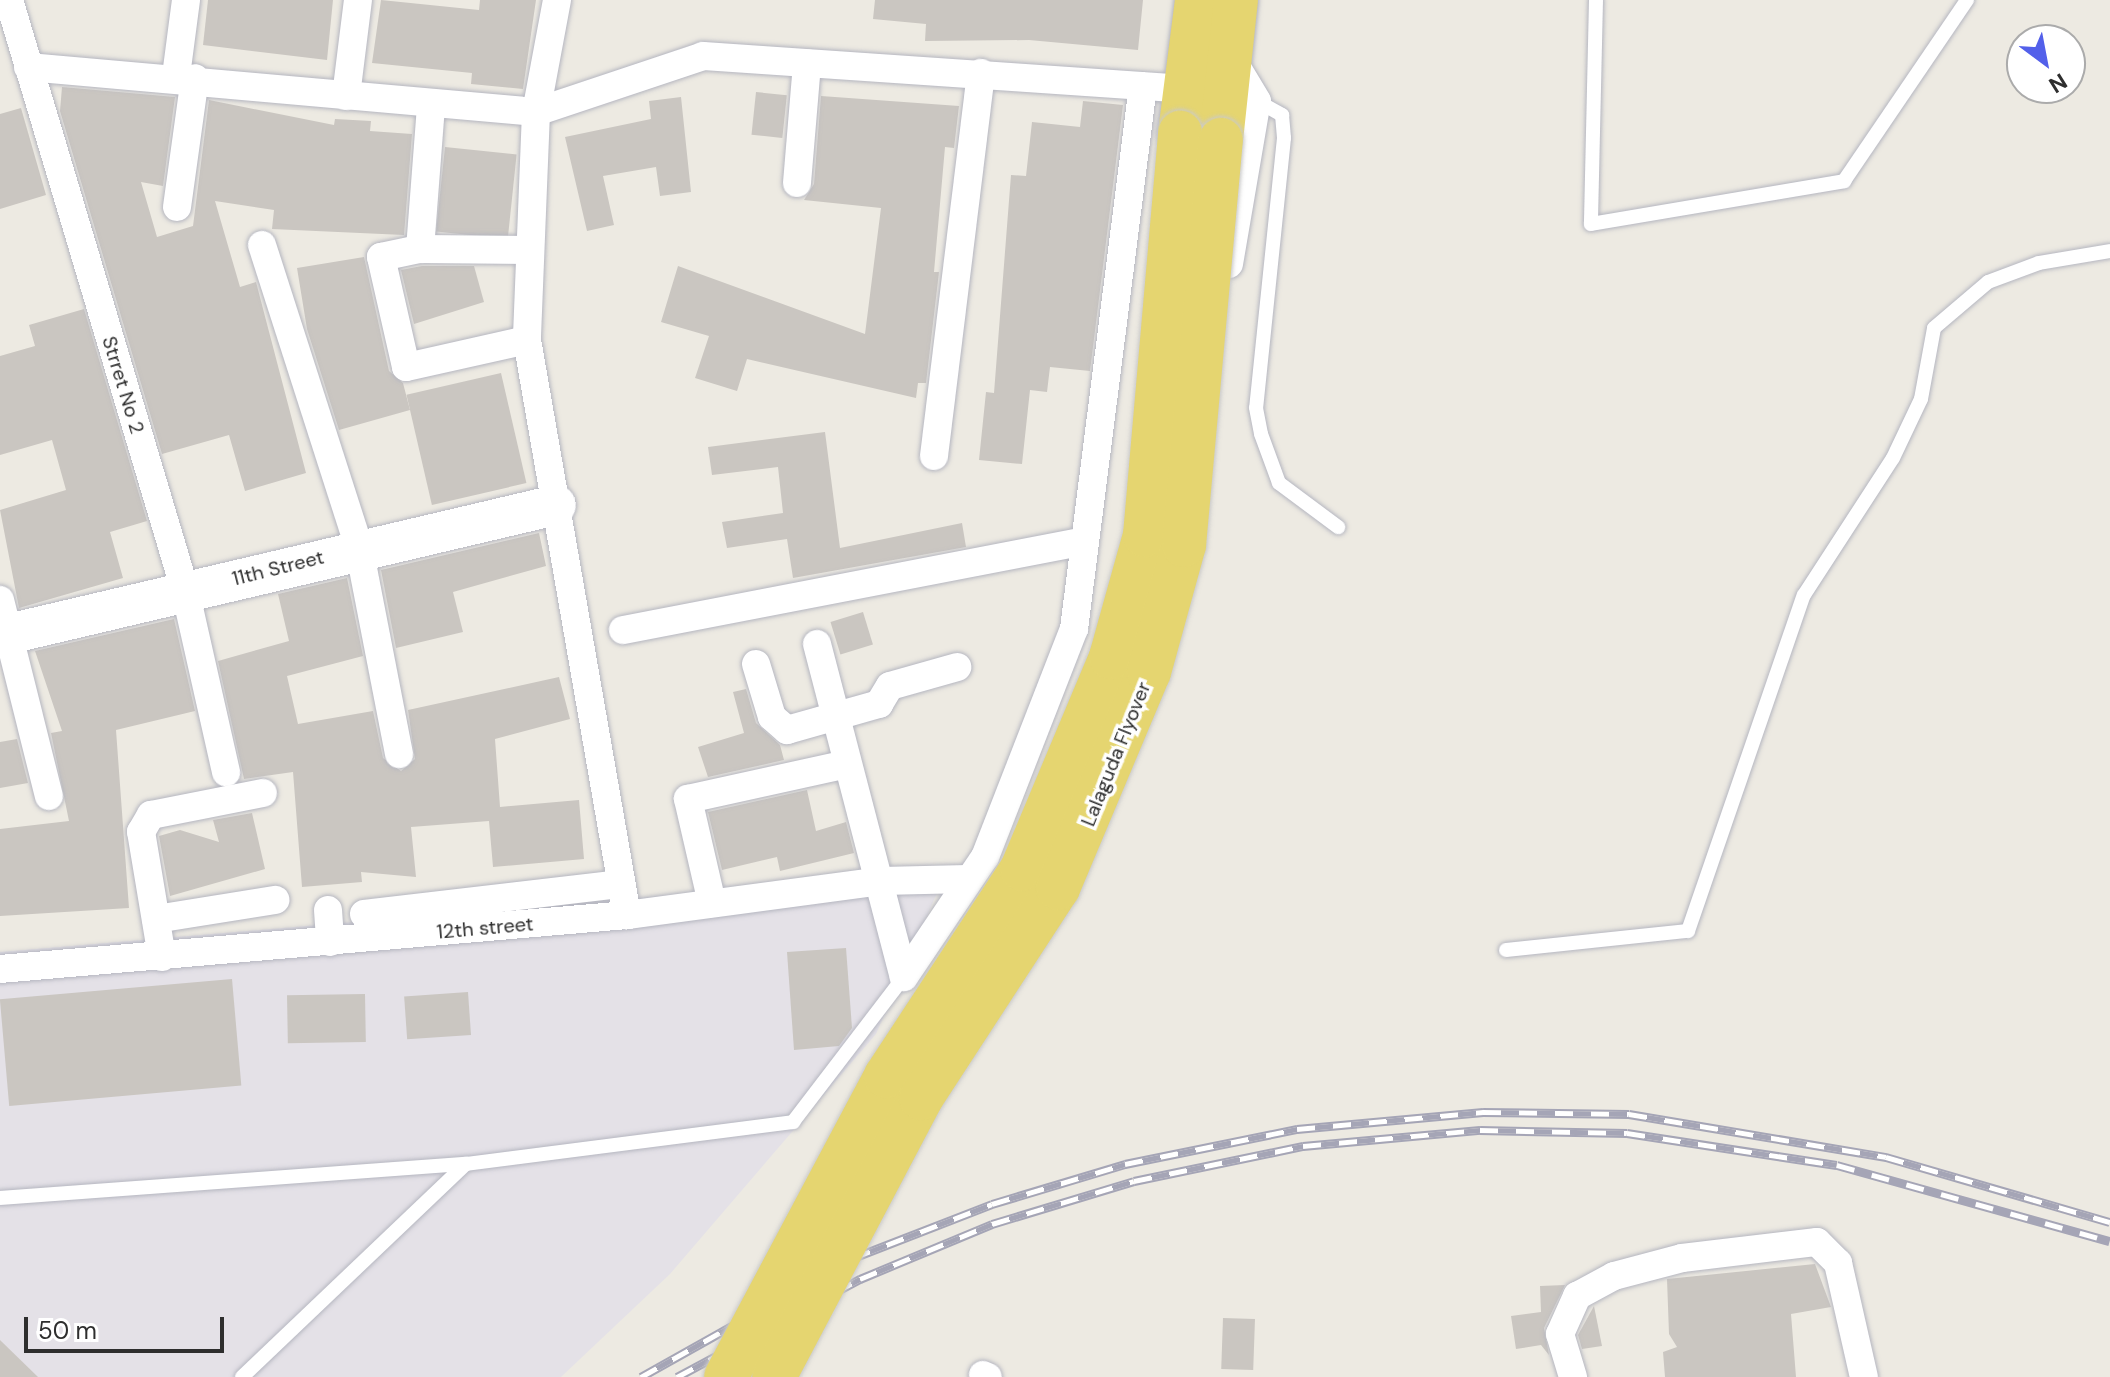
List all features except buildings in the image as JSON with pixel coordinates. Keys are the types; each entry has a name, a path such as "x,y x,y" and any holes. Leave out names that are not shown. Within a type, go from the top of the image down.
{"main road":[{"name":"Lalaguda Flyover","path":"774,1377 921,1098 1058,888 1149,672 1184,545 1200,136 1186,89 1197,0"},
{"name":"Lalaguda Flyover","path":"726,1377 886,1076 1022,869 1111,657 1145,535 1200,136 1229,55 1236,0"}],"street":[{"name":"Strret No 2","path":"9,0 185,590 226,772"},
{"path":"177,207 186,77 186,0"},
{"path":"346,96 358,0"},
{"path":"557,0 536,112 527,340 627,915"},
{"path":"1056,676 1128,686 1159,681 1169,668 1203,535 1212,403 1257,101 1229,55"},
{"path":"28,67 186,77 431,106 536,112 703,56 1186,89"},
{"path":"797,183 807,63"},
{"path":"934,456 981,73"},
{"path":"904,977 985,857 1074,629 1081,542 1143,86"},
{"path":"420,249 431,106"},
{"path":"262,245 359,548 399,754"},
{"path":"527,340 406,367 381,257 420,249 530,250"},
{"name":"11th Street","path":"3,623 185,590 556,505"},
{"path":"623,630 1081,542"},
{"path":"3,623 49,796"},
{"path":"817,644 834,720 881,881 904,977"},
{"path":"756,664 777,726 834,720 879,704 890,686 957,667"},
{"path":"712,903 688,799 847,764"},
{"path":"162,957 141,832 151,815 263,793"},
{"name":"12th street","path":"0,969 330,942 384,917 627,915 881,881 968,879"},
{"path":"384,917 621,884"},
{"path":"156,919 275,900"},
{"path":"328,910 330,942"},
{"path":"1573,1377 1560,1334 1577,1296 1614,1276 1682,1258 1817,1242 1838,1263 1864,1377"}],"lane":[{"path":"1596,0 1591,224 1844,181 1967,0"},
{"path":"1257,101 1282,115 1284,138 1256,408 1261,434 1279,483 1338,527"},
{"path":"1506,950 1688,931 1804,595 1893,458 1921,399 1934,328 1988,282 2039,263 2110,251"},
{"path":"0,1198 466,1164 793,1122 904,977"},
{"path":"242,1377 466,1164"}],"shaded area":[{"path":"946,872 876,1034 670,1274 561,1377 0,1377 0,952"}],"railway":[{"path":"641,1377 853,1258 992,1204 1125,1164 1297,1129 1483,1112 1629,1114 1886,1157 2110,1222"},
{"path":"677,1377 860,1279 992,1224 1134,1181 1303,1146 1480,1130 1627,1133 1837,1165 2110,1241"}]}
